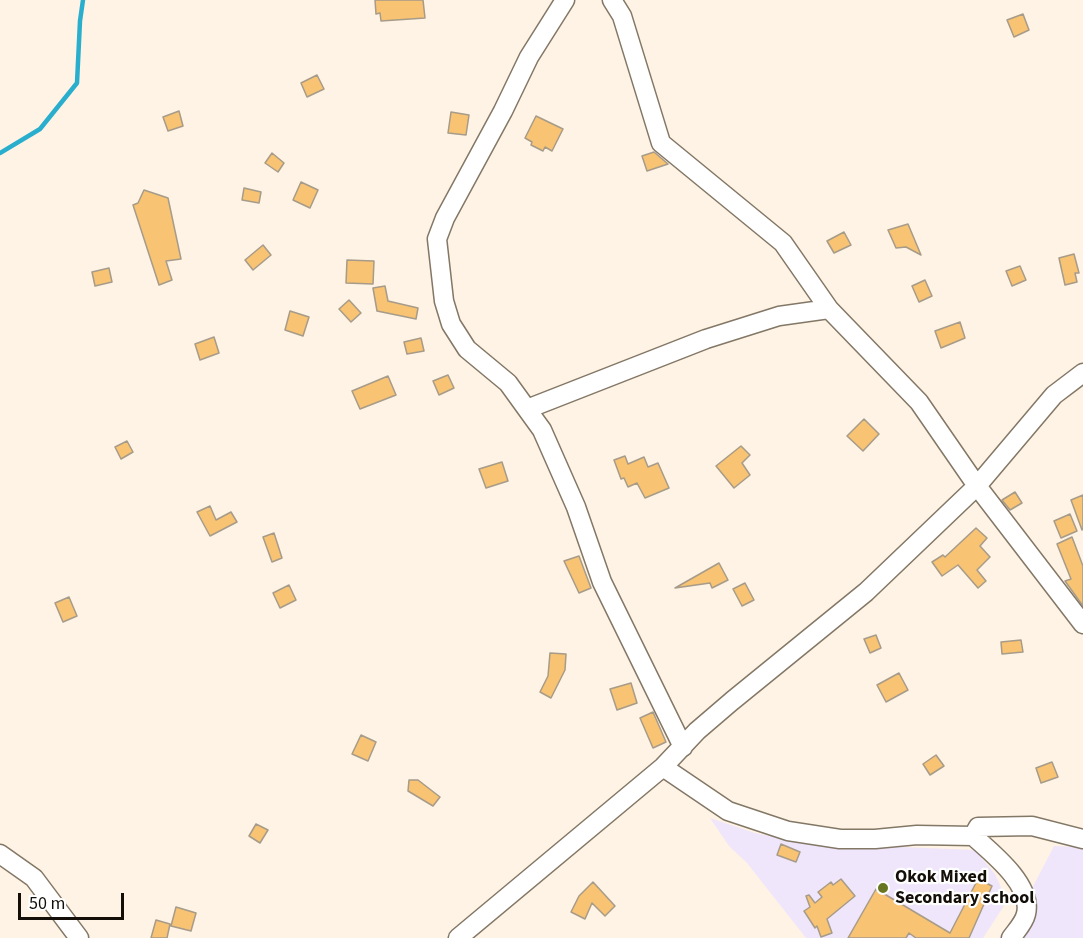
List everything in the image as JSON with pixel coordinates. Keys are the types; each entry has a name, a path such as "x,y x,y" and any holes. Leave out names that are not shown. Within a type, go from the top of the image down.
{"street":[{"path":"565,0 529,57 503,111 445,218 437,240 444,301 451,324 467,349 508,383 542,430 576,507 602,582 683,747"},
{"path":"612,0 622,16 662,142 783,243 829,309 919,402 978,486 1083,624"},
{"path":"527,409 706,339 779,316 829,309"},
{"path":"458,938 663,767 714,716 866,592 978,486 1054,395 1083,373"},
{"path":"663,767 728,811 788,831 840,839 875,839 917,835 973,836 1008,866 1026,904 1026,915 1011,938"},
{"path":"973,836 978,827 1032,826 1083,839"},
{"path":"0,854 34,878 79,938"}],"shaded area":[{"name":"Okok Mixed Secondary school","path":"710,818 755,833 804,843 975,850 995,874 1007,901 983,938 806,938 747,863 729,846"},
{"path":"1054,846 1083,847 1083,938 999,938 1028,896"}],"building":[{"path":"375,0 423,0 425,18 381,21 380,13 376,14"},
{"path":"1023,14 1029,30 1014,37 1007,20"},
{"path":"317,75 324,89 307,97 301,83"},
{"path":"179,111 183,126 168,131 163,117"},
{"path":"451,112 469,115 466,135 448,133"},
{"path":"536,116 563,129 552,151 545,147 543,151 531,145 532,142 525,138"},
{"path":"654,152 668,164 647,171 642,156"},
{"path":"272,153 284,163 278,172 265,163"},
{"path":"301,182 318,190 310,208 293,200"},
{"path":"244,188 261,192 259,203 242,200"},
{"path":"144,190 168,198 181,259 166,261 172,280 159,285 133,205 138,203"},
{"path":"908,224 921,255 906,247 896,248 888,230"},
{"path":"844,232 851,245 834,253 827,241"},
{"path":"263,245 271,255 253,270 245,260"},
{"path":"1074,254 1079,273 1075,273 1077,282 1065,285 1059,258"},
{"path":"347,260 374,261 373,284 346,283"},
{"path":"1020,266 1026,280 1012,286 1006,271"},
{"path":"109,268 112,282 95,286 92,272"},
{"path":"925,280 932,296 919,302 912,286"},
{"path":"385,286 388,301 418,308 416,319 377,311 373,288"},
{"path":"349,300 361,313 351,322 339,309"},
{"path":"290,311 309,317 303,336 285,330"},
{"path":"960,322 965,338 941,348 935,331"},
{"path":"214,337 219,353 200,360 195,344"},
{"path":"421,338 424,351 407,354 404,342"},
{"path":"448,375 454,388 439,395 433,381"},
{"path":"388,376 396,395 360,409 352,391"},
{"path":"864,419 879,434 863,451 847,436"},
{"path":"127,441 133,452 121,459 115,447"},
{"path":"741,446 750,455 742,463 750,475 734,488 716,466"},
{"path":"625,456 628,464 644,457 648,467 658,463 669,488 645,498 637,483 628,487 624,478 621,479 614,460"},
{"path":"502,462 508,481 486,488 479,469"},
{"path":"1015,492 1022,503 1010,510 1002,500"},
{"path":"1083,495 1083,529 1082,530 1071,500"},
{"path":"210,506 216,520 231,512 237,522 210,536 197,512"},
{"path":"1070,514 1077,531 1061,538 1054,521"},
{"path":"976,528 987,538 980,546 990,557 977,570 986,581 978,588 958,565 942,576 932,562 943,555 945,557"},
{"path":"274,533 282,558 272,562 263,537"},
{"path":"1072,537 1083,566 1083,606 1065,581 1071,579 1057,544"},
{"path":"579,556 591,588 579,593 564,561"},
{"path":"719,563 728,580 712,588 710,583 675,588"},
{"path":"745,583 754,600 742,606 733,589"},
{"path":"289,585 296,600 280,608 273,593"},
{"path":"69,597 77,616 63,622 55,603"},
{"path":"876,635 881,648 870,653 864,639"},
{"path":"1021,640 1023,652 1002,654 1001,642"},
{"path":"550,653 566,654 565,670 551,698 540,692 548,676"},
{"path":"899,673 908,690 886,702 877,685"},
{"path":"631,683 637,703 617,710 610,689"},
{"path":"653,712 666,742 653,748 640,718"},
{"path":"361,735 376,742 368,761 352,754"},
{"path":"936,755 944,766 930,775 923,764"},
{"path":"1052,762 1058,777 1041,783 1036,768"},
{"path":"409,780 418,780 440,797 433,806 408,791"},
{"path":"256,824 268,830 260,843 249,836"},
{"path":"781,844 800,852 796,862 777,855"},
{"path":"841,879 855,896 827,919 832,933 821,937 817,926 815,928 804,911 810,907 806,896 809,895 815,903 822,897 818,892 831,882 833,885"},
{"path":"978,879 992,886 969,938 916,938 909,933 906,938 848,938 876,889 950,933"},
{"path":"593,882 615,906 605,916 592,903 585,919 571,912 579,896"},
{"path":"176,907 196,913 191,931 171,926"},
{"path":"156,920 170,924 167,938 151,938"}],"waterway":[{"path":"0,153 40,129 77,83 83,0"}],"place":[{"name":"Okok Mixed Secondary school","path":"883,888"}]}
